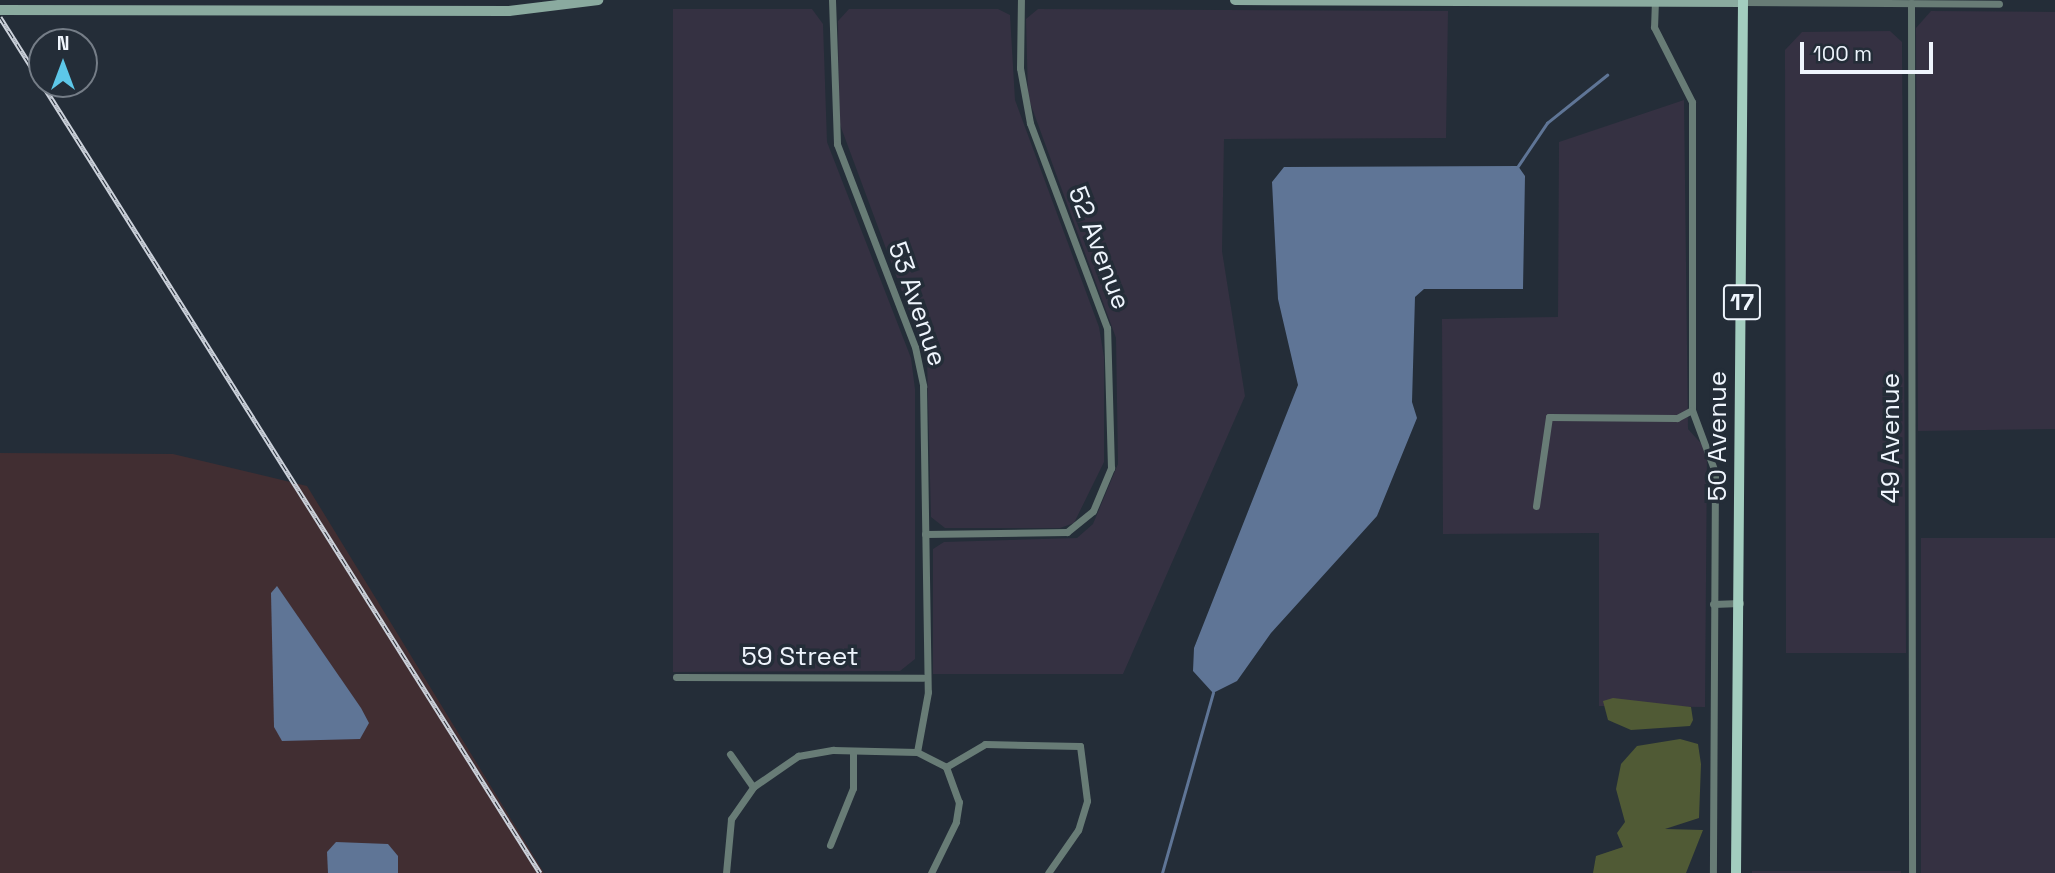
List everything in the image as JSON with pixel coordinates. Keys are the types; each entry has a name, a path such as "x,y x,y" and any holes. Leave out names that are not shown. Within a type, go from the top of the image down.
{"main road":[{"path":"0,10 509,11 598,0"},
{"path":"1235,0 1743,1"},
{"name":"50 Avenue","path":"1736,873 1741,603 1743,1"}],"street":[{"name":"53 Avenue","path":"832,0 837,144 920,361 925,534 923,678 927,715 917,752"},
{"name":"52 Avenue","path":"925,534 1067,533 1093,511 1111,468 1111,356 1102,310 1030,123 1020,68 1021,0"},
{"path":"1655,1 1654,27 1692,102 1692,410 1715,472 1713,873"},
{"path":"1743,1 1999,4"},
{"name":"49 Avenue","path":"1911,3 1912,873"},
{"path":"1536,506 1549,417 1677,418 1692,410"},
{"path":"1713,604 1741,603"},
{"name":"59 Street","path":"676,677 923,678"},
{"path":"946,767 985,744 1080,746 1087,801 1078,830 1048,873"},
{"path":"830,845 853,789 853,751"},
{"path":"726,873 731,819 753,787 798,756 853,751 917,752 946,767 958,802 956,822 931,873"},
{"path":"730,754 753,787"}],"shaded area":[{"path":"673,9 812,9 823,24 827,142 911,358 915,389 915,659 900,671 673,672"},
{"path":"849,9 998,9 1010,15 1015,100 1099,327 1104,357 1104,462 1074,523 1060,528 945,528 931,517 927,359 839,122 838,21"},
{"path":"1038,9 1448,11 1446,138 1224,139 1222,251 1245,396 1123,674 933,674 933,549 944,542 1077,538 1093,524 1118,464 1116,338 1028,97 1026,19"},
{"path":"1931,11 2055,12 2055,429 1918,431 1916,28"},
{"path":"1890,31 1902,42 1906,653 1786,653 1785,50 1802,32"},
{"path":"1684,100 1688,429 1707,450 1705,707 1599,706 1599,533 1443,534 1442,319 1558,317 1559,142"},
{"path":"0,453 173,454 307,486 544,873 0,873"},
{"path":"1921,538 2055,538 2055,873 1921,873"},
{"path":"1752,871 1901,873 1752,873"}],"green space":[{"path":"1613,698 1691,707 1693,720 1690,726 1631,730 1608,720 1603,701"},
{"path":"1680,739 1698,744 1701,764 1699,818 1665,829 1703,830 1686,873 1593,873 1596,856 1623,847 1617,833 1625,822 1616,789 1621,764 1637,746"}],"water":[{"path":"1518,166 1525,176 1523,289 1424,289 1415,297 1412,402 1417,418 1377,516 1271,633 1237,681 1213,693 1193,671 1194,648 1298,385 1278,299 1272,182 1284,167"},
{"path":"277,586 361,708 369,723 360,739 282,741 274,727 271,593"},
{"path":"336,842 388,844 398,856 398,873 328,873 327,852"}],"waterway":[{"path":"1518,166 1547,123 1607,75"},
{"path":"1162,873 1213,693"}],"railway":[{"path":"0,17 540,873"}]}
